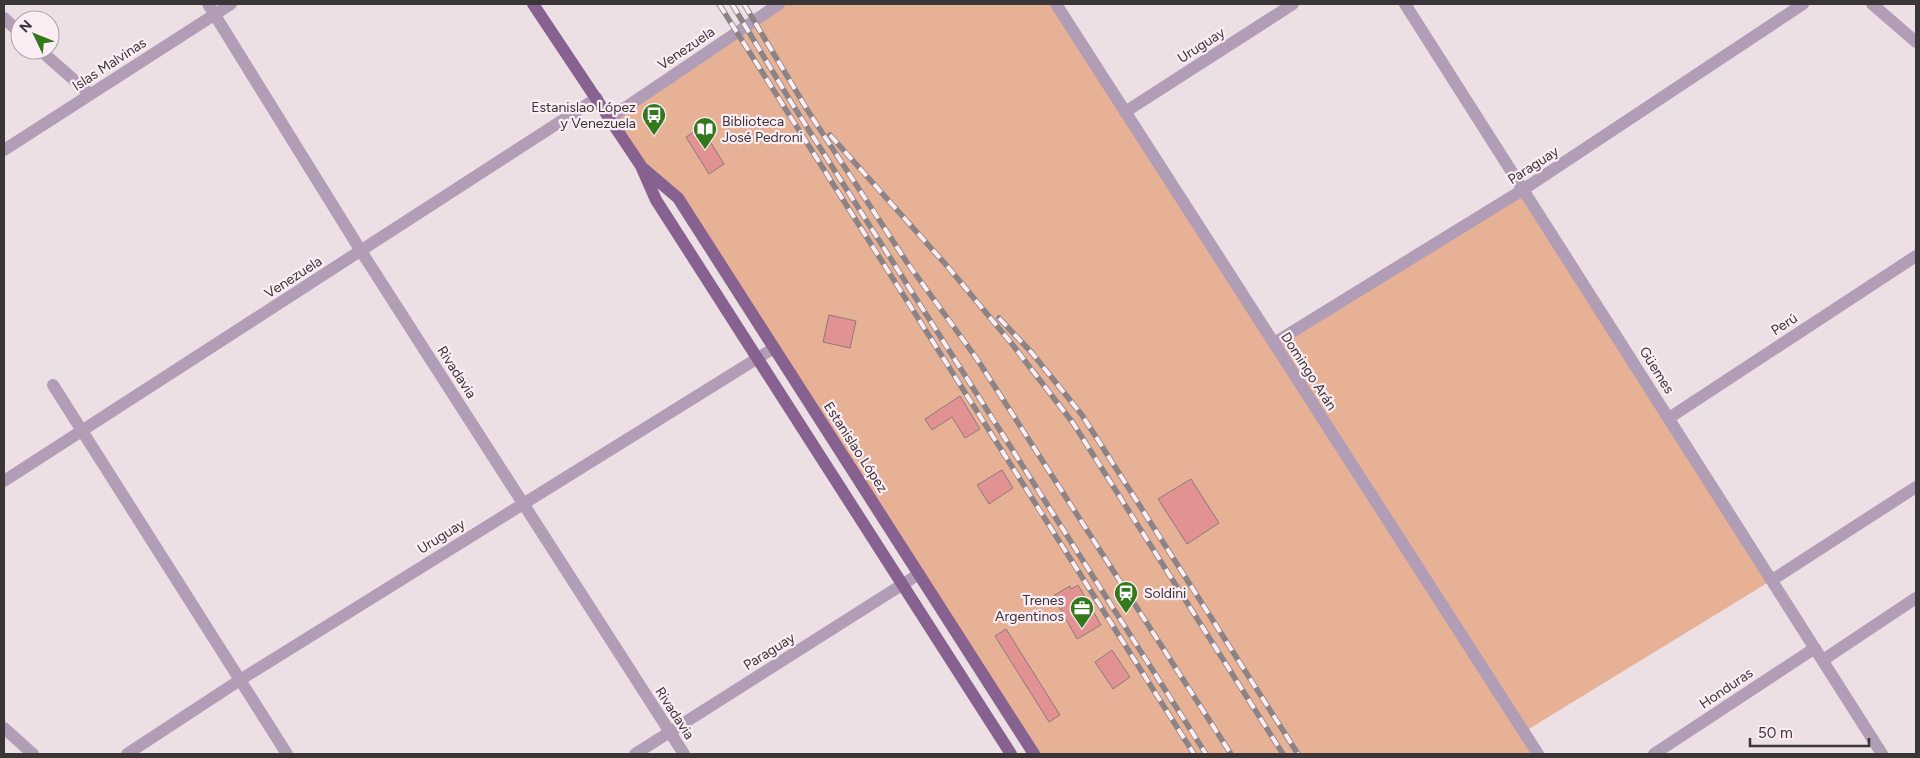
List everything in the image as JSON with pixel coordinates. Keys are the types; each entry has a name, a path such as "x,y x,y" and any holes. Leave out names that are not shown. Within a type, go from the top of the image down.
{"main road":[{"name":"Estanislao López","path":"533,4 610,118 640,166 656,200 1011,754"},
{"name":"Estanislao López","path":"640,166 678,198 1034,754"}],"street":[{"name":"Islas Malvinas","path":"4,150 90,94 211,9 231,4"},
{"name":"Venezuela","path":"610,118 779,4"},
{"name":"Domingo Arán","path":"1056,4 1538,754"},
{"name":"Uruguay","path":"1126,112 1293,4"},
{"name":"Güemes","path":"1405,4 1882,754"},
{"name":"Paraguay","path":"1274,343 1524,189 1803,4"},
{"path":"1872,4 1916,42"},
{"name":"Rivadavia","path":"211,9 361,251 684,754"},
{"path":"51,60 90,94"},
{"name":"Venezuela","path":"4,481 597,98"},
{"name":"Perú","path":"1669,418 1916,256"},
{"name":"Uruguay","path":"127,754 240,680 774,348"},
{"path":"53,385 287,754"},
{"path":"1772,580 1916,487"},
{"name":"Paraguay","path":"635,754 919,574"},
{"path":"1823,660 1916,598"},
{"name":"Honduras","path":"1654,754 1815,648"},
{"path":"4,728 33,754"}],"shaded area":[{"path":"779,4 1056,4 1274,343 1524,189 1772,580 1524,732 1538,754 1034,754 678,198 641,166 610,118"}],"building":[{"name":"Biblioteca José Pedroni","path":"701,127 724,164 709,174 686,137"},
{"path":"829,315 856,321 850,348 823,342"},
{"path":"960,396 980,429 965,438 952,417 932,430 925,419"},
{"path":"1002,470 1013,488 989,504 977,485"},
{"path":"1191,479 1219,523 1187,544 1158,499"},
{"path":"1078,585 1101,625 1077,639 1053,596 1070,586 1071,589"},
{"path":"1006,629 1060,715 1049,722 995,636"},
{"path":"1112,650 1130,677 1113,689 1095,662"}],"railway":[{"path":"719,4 1194,754"},
{"path":"732,4 791,102 1206,754"},
{"path":"744,4 808,111 906,261 977,359 1231,754"},
{"path":"830,135 948,267 1012,344 1073,423 1283,754"},
{"path":"999,318 1032,353 1082,415 1298,754"}],"place":[{"name":"Estanislao López y Venezuela","path":"654,136"},
{"name":"Biblioteca José Pedroni","path":"705,150"},
{"name":"Soldini","path":"1126,614"},
{"name":"Trenes Argentinos","path":"1082,629"}]}
